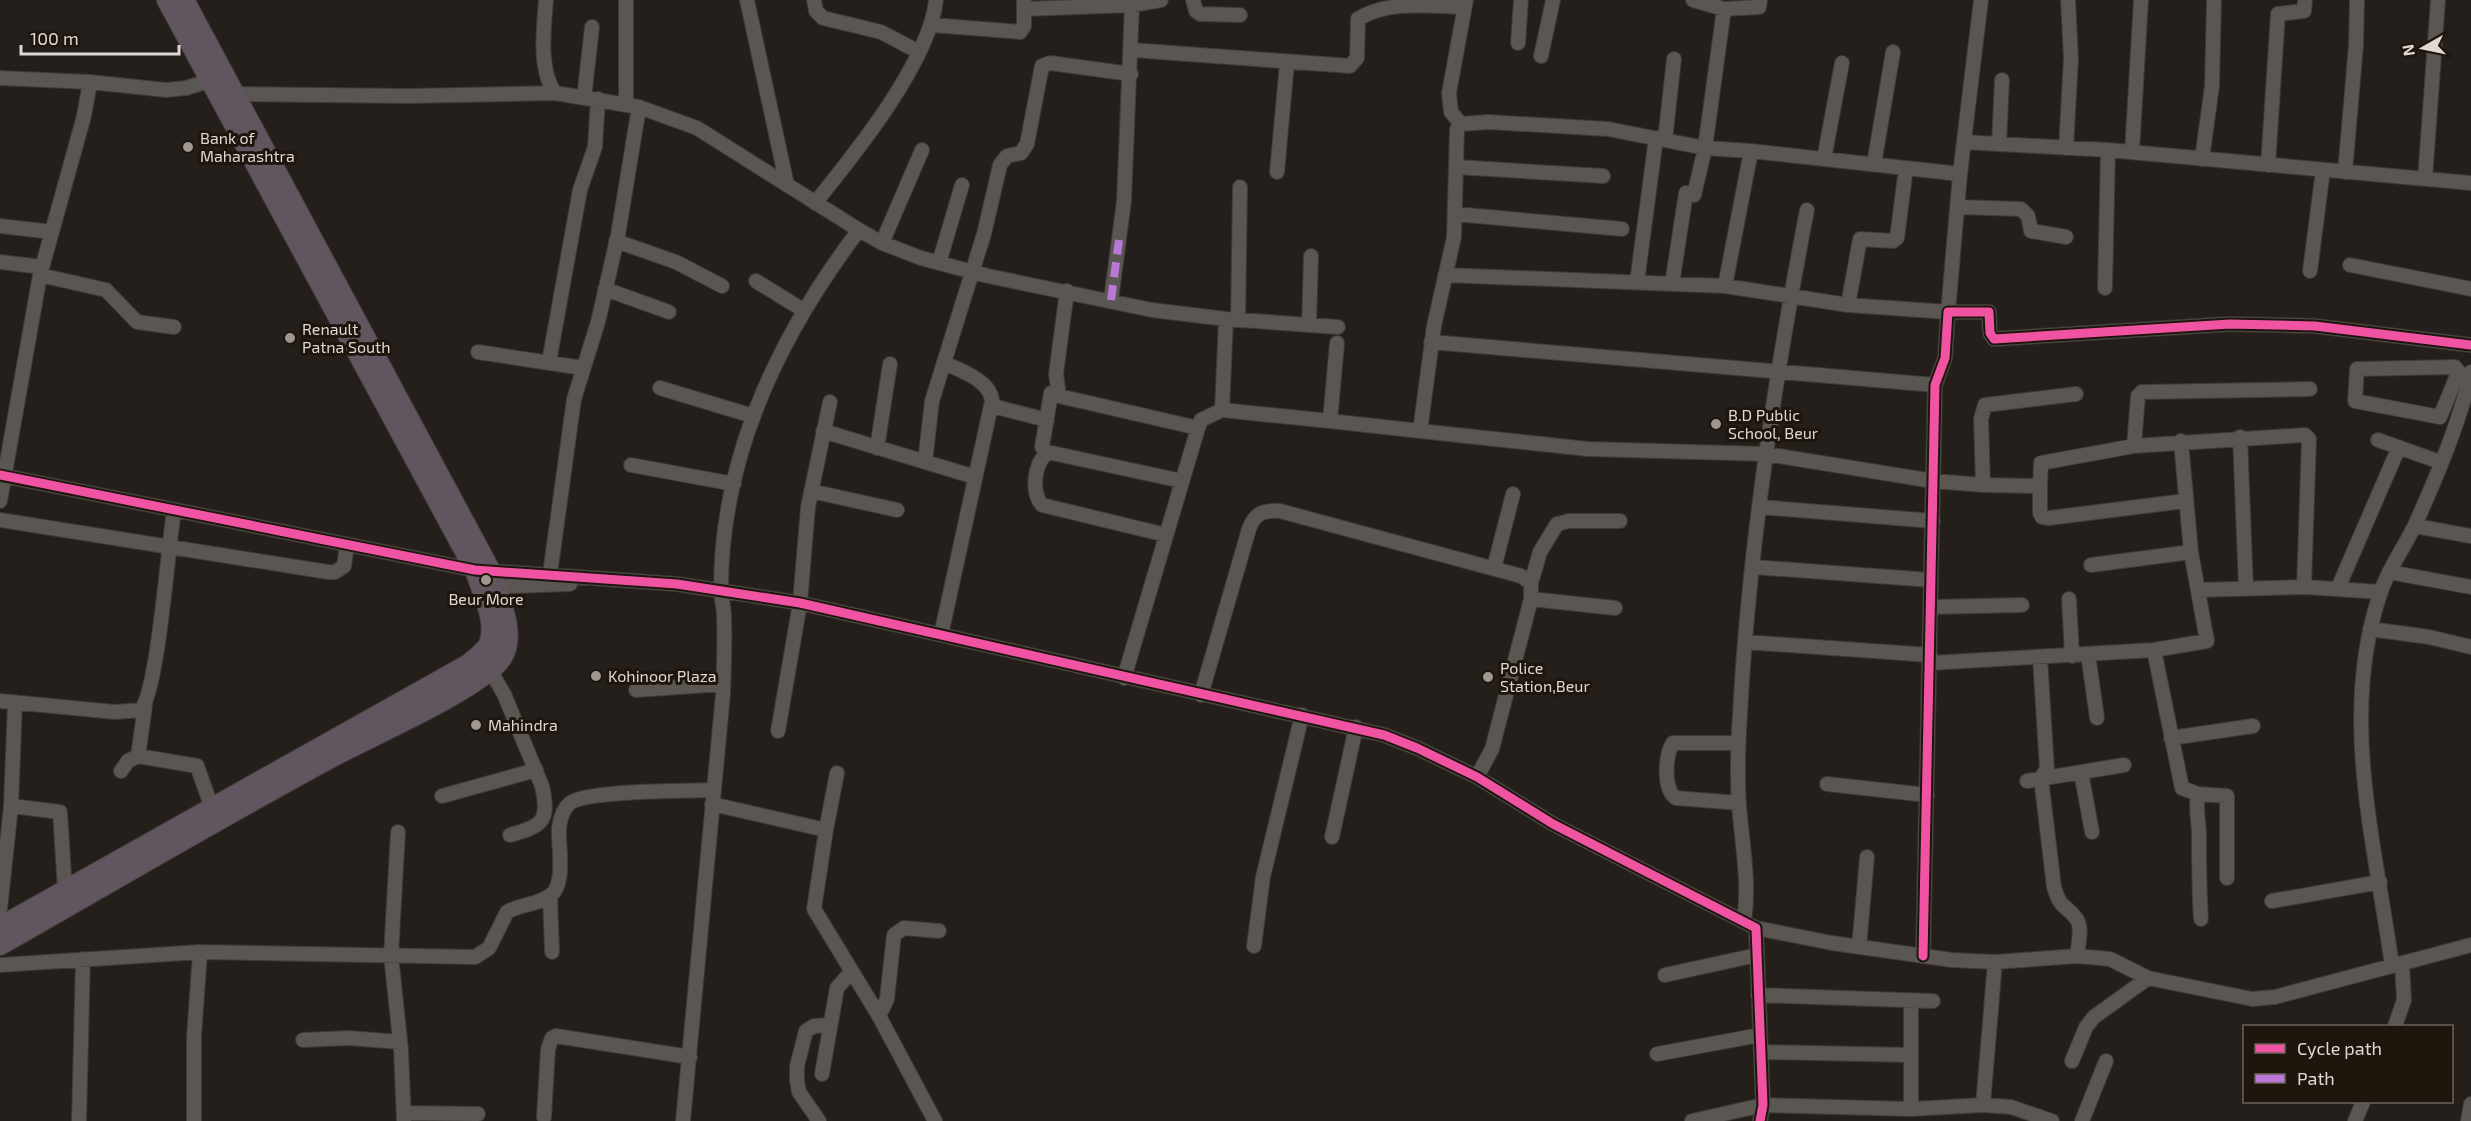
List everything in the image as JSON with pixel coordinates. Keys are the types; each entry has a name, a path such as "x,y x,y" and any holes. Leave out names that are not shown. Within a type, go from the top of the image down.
{"highway":[{"path":"167,0 218,78 235,94 377,374"},
{"path":"0,927 65,891 462,689 490,670 502,658 507,640 505,619 486,579 218,78 184,0"},
{"path":"0,945 469,664 489,644 491,629 486,579"}],"street":[{"path":"546,0 544,37 546,66 548,79 555,93"},
{"path":"550,574 574,399 598,322 616,241 633,105 626,0"},
{"path":"747,0 787,185"},
{"path":"814,0 816,11 824,18 881,32 919,52"},
{"path":"815,203 865,139 919,52 932,26 936,0"},
{"path":"932,26 1020,32 1024,26 1024,5 1132,5 1161,0"},
{"path":"1193,0 1196,11 1200,14 1240,15"},
{"path":"1518,43 1521,0"},
{"path":"1541,56 1553,0"},
{"path":"1693,0 1724,9 1759,7 1760,0"},
{"path":"1923,956 1935,385 1945,358 1960,174 1981,0"},
{"path":"2066,148 2072,58 2068,0"},
{"path":"2132,152 2141,0"},
{"path":"2202,159 2211,86 2214,0"},
{"path":"2268,165 2278,14 2304,11 2305,0"},
{"path":"2345,172 2356,45 2357,0"},
{"path":"2425,178 2438,0"},
{"path":"1132,50 1337,67 1355,63 1358,19 1377,10 1399,5 1465,3 1449,93 1451,112 1461,124"},
{"path":"1111,300 1124,201 1132,50 1132,5"},
{"path":"1672,284 1690,194 1705,148 1724,9"},
{"path":"549,362 580,189 595,147 591,99 592,27"},
{"path":"1874,164 1893,52"},
{"path":"1637,282 1674,59"},
{"path":"925,462 930,413 988,218 1000,165 1007,156 1021,153 1027,144 1042,66 1050,63 1131,74"},
{"path":"1277,172 1287,63"},
{"path":"1824,159 1842,63"},
{"path":"0,78 90,82 166,90 186,88 218,78"},
{"path":"1999,144 2002,80"},
{"path":"0,501 2,476 41,271 84,116 90,82"},
{"path":"235,94 409,96 555,93 633,105 696,128 882,243 939,263 1152,310 1232,320 1338,327"},
{"path":"1420,431 1431,342 1454,237 1457,129 1461,124 1488,123 1608,129 1705,148 1960,174"},
{"path":"1964,142 2108,150 2471,183"},
{"path":"882,243 922,150"},
{"path":"2105,288 2108,150"},
{"path":"1725,286 1751,151"},
{"path":"1456,166 1603,176"},
{"path":"1848,305 1860,239 1893,241 1897,238 1906,168"},
{"path":"2310,271 2323,170"},
{"path":"939,263 962,185"},
{"path":"1222,410 1232,320 1240,187"},
{"path":"1958,207 2021,209 2028,216 2031,231 2066,237"},
{"path":"1760,1121 1763,1105 1757,955 1750,925 1739,803 1738,743 1745,642 1766,454 1777,370 1807,210"},
{"path":"1455,214 1622,229"},
{"path":"0,226 52,232"},
{"path":"682,1121 690,1057 723,684 725,641 721,593 726,533 734,484 753,416 772,368 803,310 859,230"},
{"path":"616,241 669,259 722,286"},
{"path":"1309,325 1311,256"},
{"path":"0,262 106,290 137,322 174,327"},
{"path":"2350,265 2471,289"},
{"path":"1446,275 1725,286 1848,305 1948,312 1989,312 1990,333 1994,339 2230,324 2315,326 2471,345"},
{"path":"756,281 803,310"},
{"path":"605,289 669,312"},
{"path":"1067,291 1056,374 1059,396 1198,428"},
{"path":"1431,342 1935,385"},
{"path":"1330,421 1337,343"},
{"path":"478,352 583,368"},
{"path":"941,635 992,406 992,394 985,386 944,363"},
{"path":"877,448 890,364"},
{"path":"2454,367 2465,377 2440,417 2355,401 2357,369 2454,367"},
{"path":"2395,1025 2404,1000 2380,882 2362,769 2361,685 2370,629 2381,592 2389,572 2415,526 2440,462 2464,424 2465,377"},
{"path":"660,388 753,416"},
{"path":"2134,446 2138,396 2142,392 2310,389"},
{"path":"1042,447 1051,393"},
{"path":"1983,485 1981,419 1985,405 2076,394"},
{"path":"778,730 799,606 811,491 830,402"},
{"path":"992,406 1047,420"},
{"path":"1124,678 1198,428 1207,416 1222,410 1588,449 1766,454 1933,481 2040,486"},
{"path":"823,431 975,477"},
{"path":"2185,501 2042,517 2040,513 2041,463 2134,446 2181,441 2305,435 2309,439 2304,587"},
{"path":"2240,437 2246,588"},
{"path":"2378,440 2440,462"},
{"path":"1745,642 1930,659 2072,656 2154,650 2207,641 2191,552 2181,441"},
{"path":"2338,588 2398,447"},
{"path":"1166,535 1042,505 1036,494 1040,461 1047,453 1052,453 1182,481"},
{"path":"631,465 734,484"},
{"path":"2,476 347,545 486,579 721,593"},
{"path":"811,491 897,510"},
{"path":"1494,568 1513,494"},
{"path":"1760,507 1933,521"},
{"path":"138,756 156,649 174,511"},
{"path":"1201,695 1249,530 1256,515 1263,511 1280,511 1494,568 1521,576 1531,583"},
{"path":"0,520 335,572 344,566 347,545"},
{"path":"1477,777 1492,749 1531,599 1531,583 1540,552 1557,524 1569,521 1620,521"},
{"path":"2415,526 2471,536"},
{"path":"2091,565 2191,552"},
{"path":"1754,567 1931,580"},
{"path":"2389,572 2471,587"},
{"path":"486,579 550,574 721,593 799,606 871,625 888,628 895,625 1124,678 1356,727 1417,747 1477,777 1553,824 1750,925 1859,947 1923,956 1995,962 2077,956 2110,959 2148,978 2252,999 2275,997 2471,945"},
{"path":"2198,590 2304,587 2381,592"},
{"path":"1531,599 1615,608"},
{"path":"2069,599 2072,656"},
{"path":"1931,607 2022,605"},
{"path":"2370,629 2429,637 2471,647"},
{"path":"2154,650 2182,788 2198,794 2227,796 2227,878"},
{"path":"2088,654 2097,718"},
{"path":"2040,658 2047,769 2041,778 2054,887 2059,904 2076,918 2079,924 2077,956"},
{"path":"490,670 504,694 536,770 545,799 543,819 533,829 510,836"},
{"path":"636,690 723,684"},
{"path":"0,701 115,712 136,711 145,706"},
{"path":"0,909 10,806 15,702"},
{"path":"1254,946 1263,877 1302,715"},
{"path":"2171,738 2253,726"},
{"path":"1332,837 1356,727"},
{"path":"1738,743 1673,743 1668,756 1671,795 1676,798 1739,803"},
{"path":"121,771 128,761 138,756 197,766 217,813"},
{"path":"2026,781 2124,765"},
{"path":"442,796 536,770"},
{"path":"2081,772 2092,832"},
{"path":"837,773 814,909 879,1016 935,1121"},
{"path":"1827,784 1927,795"},
{"path":"2198,794 2196,810 2201,920"},
{"path":"552,952 550,896 557,884 561,818 571,802 592,796 712,797 826,830"},
{"path":"10,806 60,812 65,891"},
{"path":"398,832 391,955 400,1042 404,1117 478,1114"},
{"path":"1859,947 1867,856"},
{"path":"2272,902 2380,882"},
{"path":"0,965 200,952 475,957 489,948 507,912 550,896"},
{"path":"879,1016 887,999 894,935 904,928 939,931"},
{"path":"194,1121 194,1037 200,952"},
{"path":"1665,975 1757,955"},
{"path":"79,1121 83,959"},
{"path":"1983,1105 1995,962"},
{"path":"822,1074 837,988 852,972"},
{"path":"2072,1061 2086,1027 2094,1017 2148,978"},
{"path":"1758,995 1933,1001"},
{"path":"1911,1001 1911,1109"},
{"path":"819,1121 799,1092 796,1074 806,1031 814,1026 830,1025"},
{"path":"1657,1054 1760,1035"},
{"path":"544,1117 548,1049 552,1038 556,1036 690,1057"},
{"path":"303,1040 349,1038 400,1042"},
{"path":"1761,1052 1911,1055"},
{"path":"2082,1121 2106,1060"},
{"path":"2355,1121 2362,1103"},
{"path":"2468,1121 2471,1104"},
{"path":"1692,1121 1763,1105 1911,1109 1983,1105 2011,1107 2052,1121"}],"marked path":[{"path":"1111,300 1119,240"}],"cycle path":[{"path":"1923,956 1935,385 1945,358 1948,312 1989,312 1990,333 1994,339 2230,324 2315,326 2471,345"},
{"path":"0,475 475,570 677,584 800,603 1384,735 1477,777 1553,824 1756,928 1763,1105 1760,1121"}],"place":[{"name":"Bank of Maharashtra","path":"188,147"},
{"name":"Renault Patna South","path":"290,338"},
{"name":"B.D Public School, Beur","path":"1716,424"},
{"name":"Beur More","path":"486,580"},
{"name":"Kohinoor Plaza","path":"596,676"},
{"name":"Police Station,Beur","path":"1488,677"},
{"name":"Mahindra","path":"476,725"}]}
